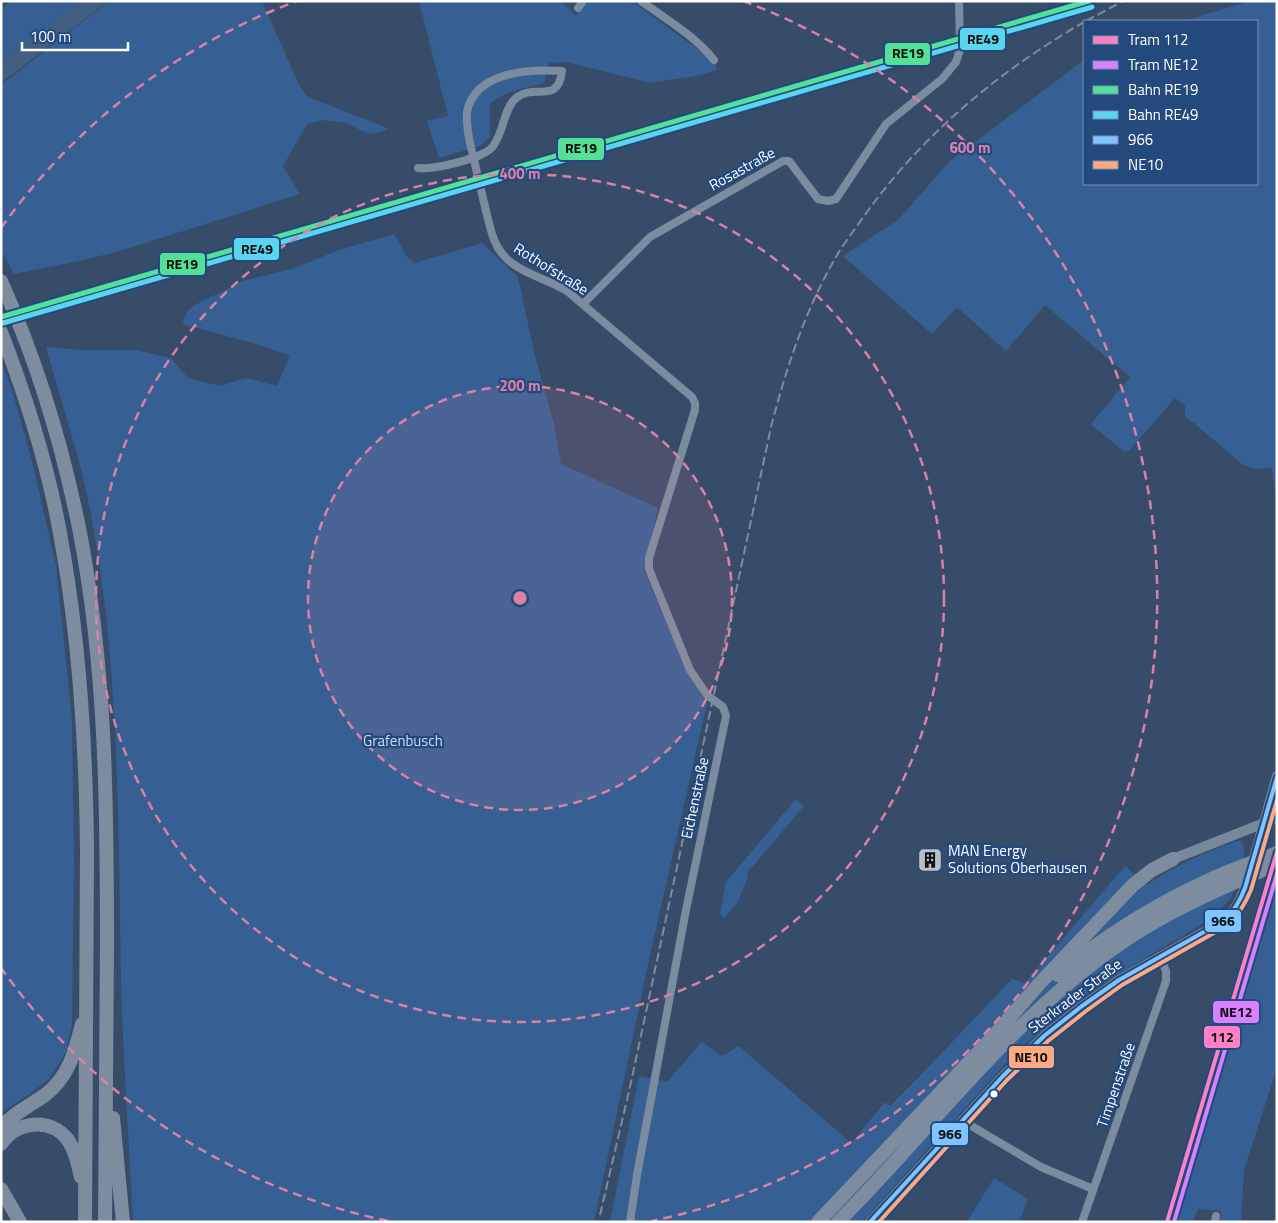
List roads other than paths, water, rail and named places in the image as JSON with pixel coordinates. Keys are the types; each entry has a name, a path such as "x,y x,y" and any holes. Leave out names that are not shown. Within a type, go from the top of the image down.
{"highway":[{"path":"1,281 21,328 56,435 80,532 99,673 106,787 105,1222"},
{"path":"1,332 21,387 49,483 61,538 77,654 86,789 86,1222"},
{"path":"991,1039 1053,980 1118,930 1156,906 1194,887 1236,868 1277,853"},
{"path":"818,1222 1133,885 1152,870 1173,859"},
{"path":"838,1222 1003,1045 1038,1009 1078,974 1121,942 1161,918 1222,887 1277,864"},
{"path":"1,1128 12,1117 52,1089 65,1074 73,1056 87,1004"},
{"path":"106,1078 115,1128 123,1222"},
{"path":"1,1144 12,1132 29,1125 42,1125 59,1132 68,1140 74,1151 86,1195"},
{"path":"1,1189 20,1222"},
{"path":"1,1203 12,1222"}],"street":[{"path":"641,1 707,50 714,60"},
{"name":"Rosastraße","path":"583,304 650,237 783,161 789,161 818,199 828,202 836,199 886,124 942,79 956,62 960,49 959,1"},
{"name":"Rothofstraße","path":"418,168 428,169 442,166 487,151 496,142 514,100 523,94 555,89 560,84 562,71 520,72 499,78 482,87 474,96 468,110 467,126 470,143 486,211 495,243 505,258 518,268 559,286 583,304 692,397 695,403"},
{"name":"Eichenstraße","path":"630,1222 634,1191 685,915 726,716 723,707 707,695 690,670 649,569 649,558 695,410 695,403"},
{"name":"Sterkrader Straße","path":"870,1222 1003,1076 1050,1031 1106,989 1160,956 1204,934 1225,920 1235,909 1245,888 1277,776"},
{"path":"1173,859 1277,818"},
{"name":"Timpenstraße","path":"1082,1222 1166,981 1166,971 1160,956"},
{"path":"963,1121 1041,1167 1093,1189"}],"waterway":[{"path":"1084,6 1085,10"}],"railway":[{"path":"1088,20 1123,1"},
{"path":"600,1215 630,1087 771,427 783,383 806,319 825,277 841,249 880,194 931,137 988,87 1051,42 1083,23"}],"tram line":[{"name":"112","path":"1167,1222 1277,852"},
{"name":"NE12","path":"1174,1222 1277,874"}],"rail line":[{"name":"RE19","path":"1,317 1089,1"},
{"name":"RE49","path":"3,323 1092,7"}],"place":[{"name":"MAN Energy Solutions Oberhausen","path":"930,860"}],"park label":[{"name":"Grafenbusch","path":"403,741"}]}
